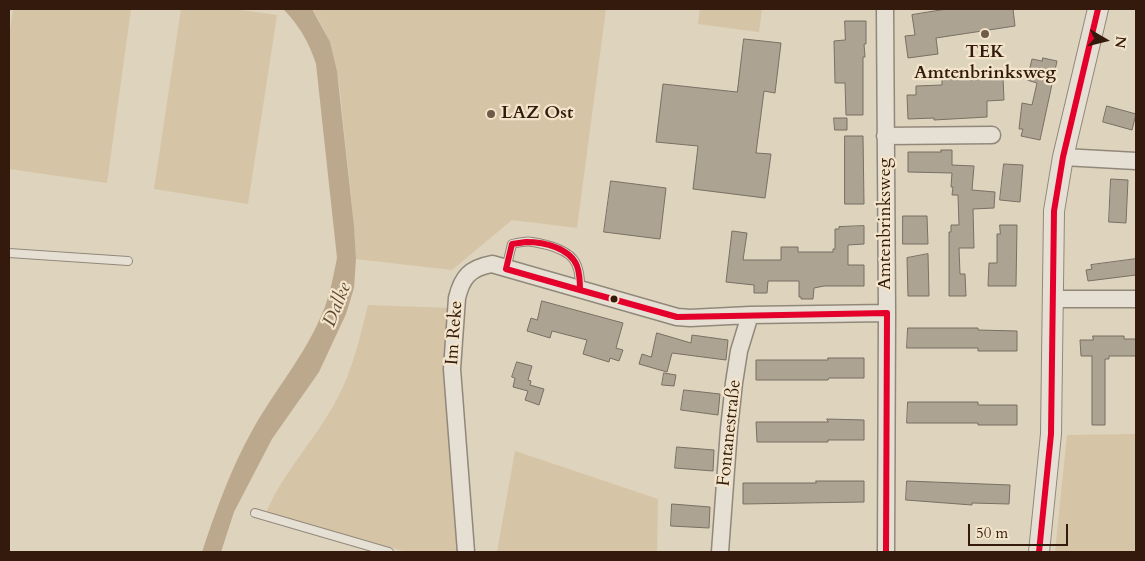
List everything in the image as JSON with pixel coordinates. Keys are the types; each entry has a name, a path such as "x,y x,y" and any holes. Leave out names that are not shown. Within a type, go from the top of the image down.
{"street":[{"name":"Amtenbrinksweg","path":"884,9 887,313 886,552"},
{"path":"1039,552 1051,444 1053,220 1063,157 1098,9"},
{"name":"Amtenbrinksweg","path":"885,136 992,135"},
{"path":"1063,157 1136,161"},
{"name":"Im Reke","path":"466,552 452,369 457,298 460,287 468,274 478,267 492,264 677,317 887,313"},
{"path":"1053,298 1136,299"},
{"name":"Fontanestraße","path":"720,552 729,429 739,351 750,315"}],"lane":[{"path":"506,268 512,244 527,240 559,248 574,258 581,275 580,290"},
{"path":"9,253 128,261"},
{"path":"255,514 389,552"}],"shaded area":[{"path":"13,9 131,9 107,183 9,169 9,38"},
{"path":"181,9 234,9 277,15 248,204 154,189"},
{"name":"LAZ Ost","path":"312,9 606,9 577,228 512,220 452,270 356,259 338,76 329,41"},
{"path":"700,9 762,9 759,32 698,24"},
{"path":"368,305 450,308 444,368 459,549 456,552 407,552 266,513 290,469 329,414 343,388 356,353"},
{"path":"1136,434 1136,552 1055,552 1067,435"},
{"path":"515,451 658,499 657,552 497,552"}],"water":[{"name":"Dalke","path":"283,9 312,9 330,42 337,71 354,226 356,259 354,288 346,314 319,372 272,439 234,512 221,552 202,552 225,489 245,444 307,344 322,314 337,258 316,64 303,34"}],"building":[{"path":"947,9 1013,9 1015,26 936,38 938,54 908,58 905,36 915,35 912,15"},
{"path":"845,21 866,21 865,57 863,57 863,115 846,115 845,83 835,83 834,41 845,40"},
{"path":"744,39 781,43 775,93 764,91 756,153 771,154 765,198 693,189 698,146 656,142 663,84 737,92"},
{"path":"1043,58 1057,61 1040,140 1021,136 1023,129 1019,129 1022,103 1032,105 1037,83 1027,80 1032,59 1042,61"},
{"path":"995,74 996,78 1003,78 1004,100 987,101 987,117 934,120 934,118 908,119 907,95 916,95 916,86 942,85 942,78"},
{"path":"1107,106 1136,114 1132,130 1103,122"},
{"path":"834,118 847,118 847,130 835,130"},
{"path":"845,136 863,136 864,204 845,204"},
{"path":"941,150 952,150 952,165 974,166 972,190 995,192 994,208 973,209 974,248 959,248 960,274 965,274 966,296 949,296 949,232 951,232 951,225 959,225 958,195 952,195 952,173 908,172 908,152 941,152"},
{"path":"1004,164 1023,165 1020,202 1000,200"},
{"path":"1111,179 1128,180 1126,223 1109,222"},
{"path":"611,181 666,188 660,239 604,232"},
{"path":"903,216 927,216 928,244 903,244"},
{"path":"1000,225 1017,225 1016,286 988,286 989,263 997,263 997,234 1000,234"},
{"path":"864,226 864,244 848,245 848,265 864,265 864,286 824,286 814,288 813,299 801,299 799,297 799,281 768,281 767,293 754,293 754,285 726,282 732,231 747,233 743,260 781,260 781,247 798,247 798,252 833,252 833,249 835,249 835,229 839,229 839,227"},
{"path":"928,254 929,296 908,296 907,258"},
{"path":"1136,259 1136,275 1088,281 1086,270 1092,269 1091,265"},
{"path":"542,301 623,323 616,348 623,350 619,361 610,358 609,362 583,354 587,340 552,331 550,338 527,331 531,318 537,320"},
{"path":"908,328 978,328 978,330 1017,331 1017,351 978,351 978,348 907,348"},
{"path":"657,333 691,343 692,335 728,340 726,360 672,353 667,372 639,364 642,354 651,357"},
{"path":"1093,336 1124,336 1124,339 1136,339 1136,356 1109,356 1109,359 1105,359 1105,425 1092,425 1092,356 1081,356 1080,340 1093,340"},
{"path":"828,358 864,358 864,378 756,380 756,360 828,360"},
{"path":"517,362 532,366 528,380 531,381 530,385 544,389 539,405 525,400 528,391 513,387 515,378 512,377"},
{"path":"664,373 676,375 674,386 662,385"},
{"path":"684,390 720,394 718,415 681,410"},
{"path":"908,402 978,402 978,405 1017,405 1017,425 907,423"},
{"path":"827,419 864,420 864,440 757,442 756,422 828,422"},
{"path":"677,447 714,450 713,471 675,468"},
{"path":"816,481 864,481 864,502 743,504 743,483 816,483"},
{"path":"907,481 1010,485 1009,504 972,503 972,505 906,500"},
{"path":"672,504 710,507 709,528 671,526"}],"transit line":[{"path":"1039,552 1051,434 1054,211 1063,157 1098,9"},
{"path":"526,242 556,247 569,255 574,260 578,269 580,290 506,269 512,244 526,242"},
{"path":"580,290 677,317 887,313"},
{"path":"886,552 887,313"}],"place":[{"name":"TEK Amtenbrinksweg","path":"985,34"},
{"name":"LAZ Ost","path":"491,114"}]}
